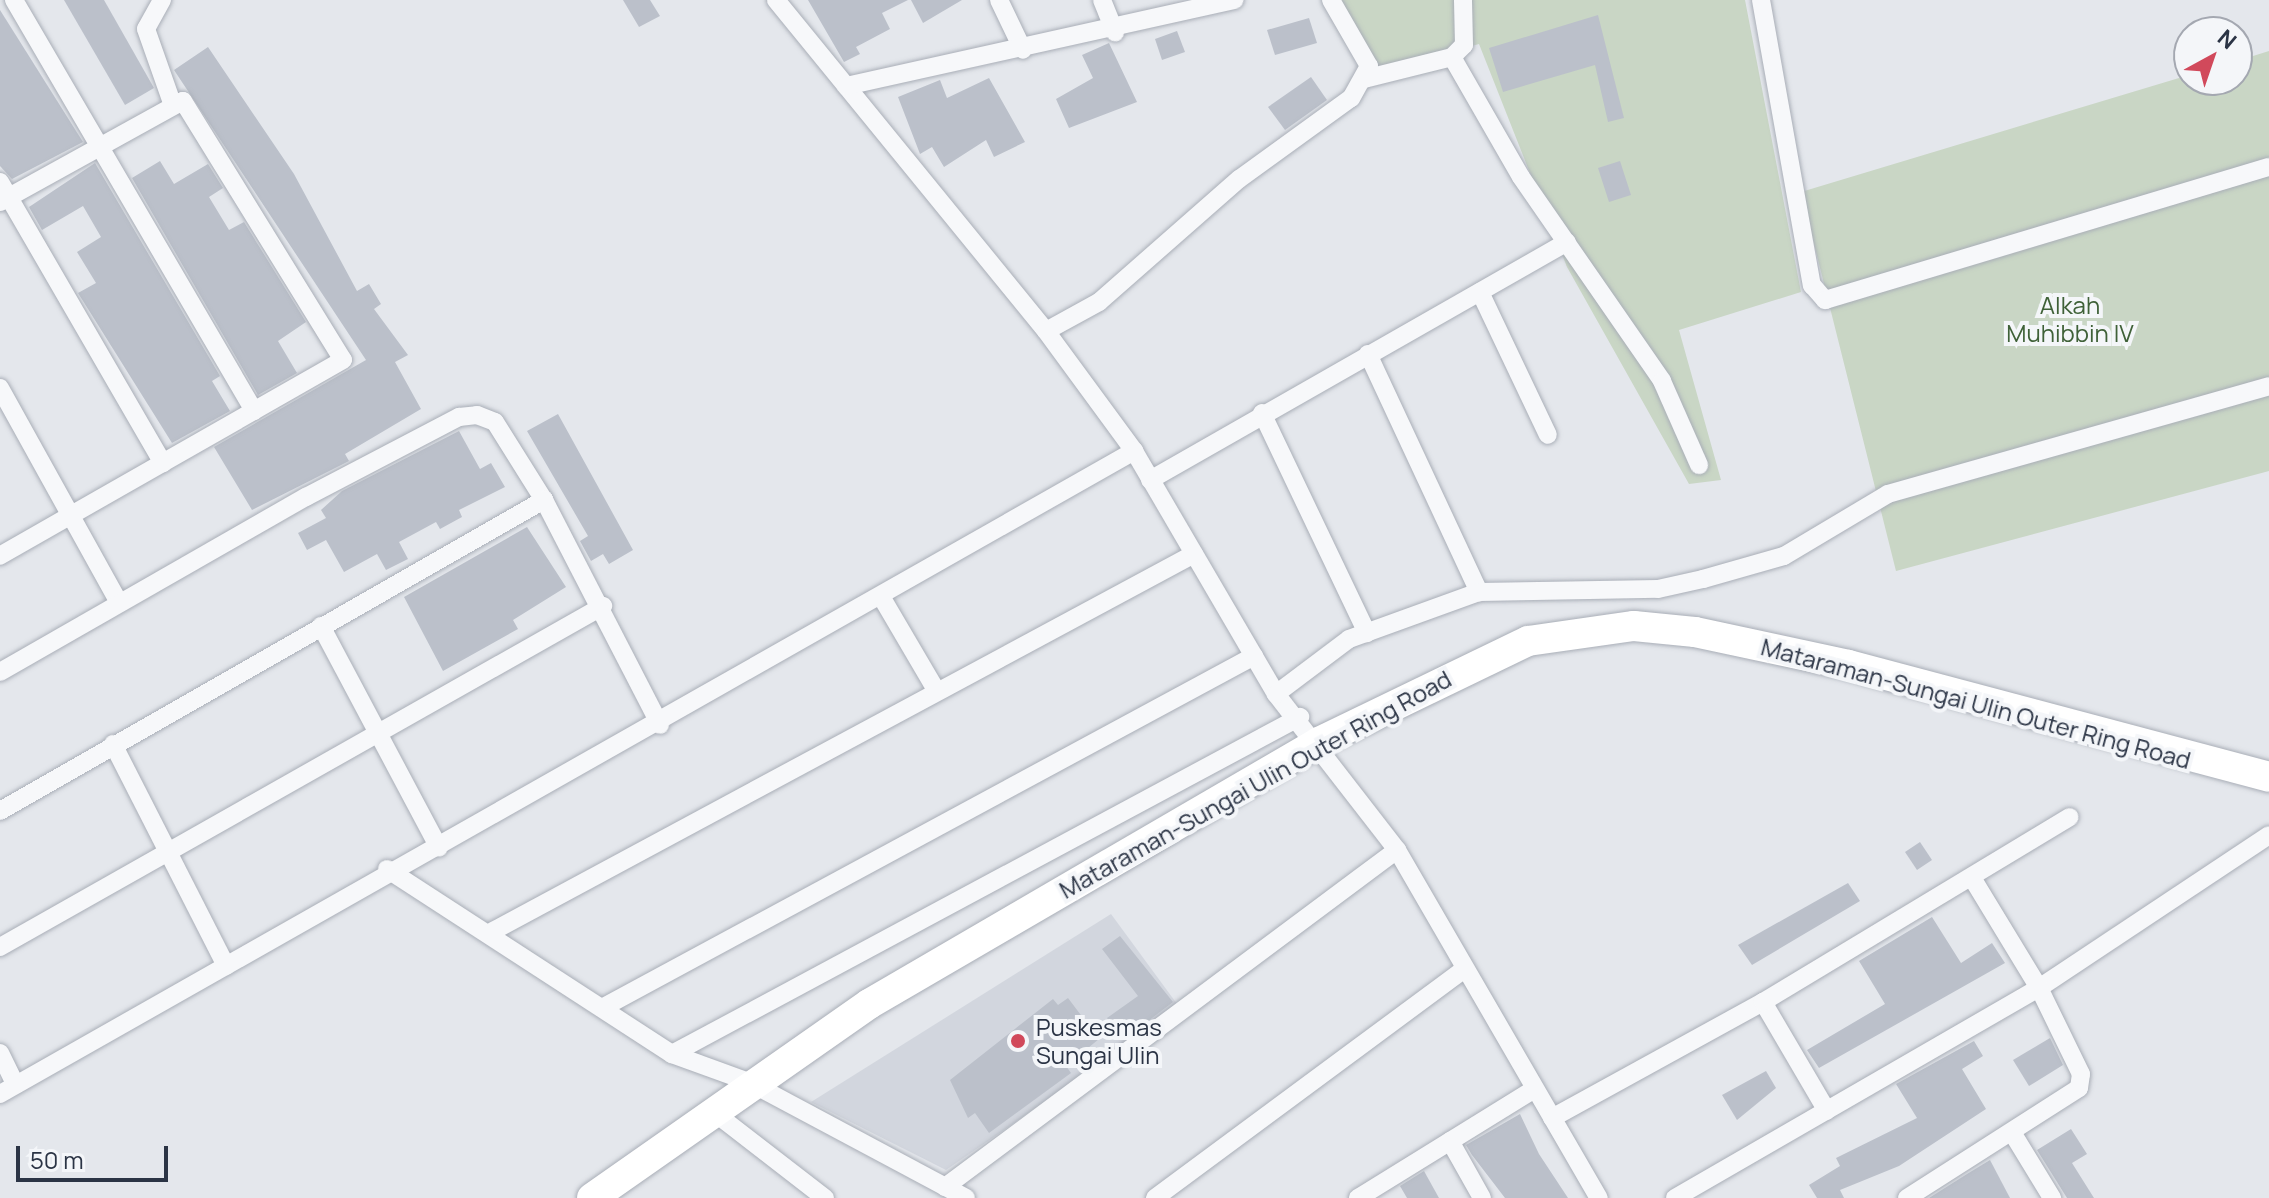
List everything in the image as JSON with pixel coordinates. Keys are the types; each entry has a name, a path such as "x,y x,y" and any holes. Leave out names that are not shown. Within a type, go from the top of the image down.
{"main road":[{"name":"Mataraman-Sungai Ulin Outer Ring Road","path":"592,1198 749,1082 869,1004 1319,742 1528,641 1634,626 1849,665 2269,777"}],"street":[{"path":"14,0 254,411"},
{"path":"162,0 146,29 172,103"},
{"path":"776,0 1046,331 1134,451 1276,694 1300,717 1397,850 1462,971 1599,1198"},
{"path":"999,0 1023,50"},
{"path":"1102,0 1115,32"},
{"path":"846,86 1115,32 1235,0"},
{"path":"1046,331 1099,302 1239,179 1351,98 1369,66 1331,0"},
{"path":"1364,79 1452,57 1464,45 1463,0"},
{"path":"1761,0 1812,285 1825,300 2269,167"},
{"path":"1452,57 1567,242 1662,381 1699,465"},
{"path":"0,556 336,366 340,348 189,104 172,103 3,193 163,463"},
{"path":"1150,480 1262,413 1567,242"},
{"path":"1480,292 1548,435"},
{"path":"1368,354 1479,592"},
{"path":"1276,694 1367,633 1479,592 1658,589 1703,579 1784,556 1888,494 2269,386"},
{"path":"0,388 74,513 119,603"},
{"path":"1262,413 1367,633"},
{"path":"0,672 119,603 459,417 495,422 544,500 603,606 660,725"},
{"path":"0,1053 8,1089 226,966 387,869 439,848 660,725 1134,451"},
{"path":"0,811 544,500"},
{"path":"493,931 936,690 1194,554"},
{"path":"882,598 936,690"},
{"path":"0,947 603,606"},
{"path":"321,626 381,732 439,848"},
{"path":"602,1008 1254,656"},
{"path":"672,1054 1300,717"},
{"path":"113,744 171,850 226,966"},
{"path":"1552,1118 1763,1002 2070,817"},
{"path":"1675,1198 2039,988 2269,835"},
{"path":"945,1187 1397,850"},
{"path":"387,869 493,931 672,1054 749,1082 966,1198"},
{"path":"1907,1198 2013,1134 2079,1088 2081,1074 2039,988 1972,878"},
{"path":"1155,1198 1462,971"},
{"path":"1763,1002 1827,1111"},
{"path":"1358,1198 1533,1090"},
{"path":"711,1110 825,1198"},
{"path":"2013,1134 2052,1198"},
{"path":"1450,1141 1482,1198"}],"shaded area":[{"name":"Puskesmas Sungai Ulin","path":"1111,914 1180,1008 946,1170 811,1102"}],"green space":[{"path":"1342,0 1745,0 1801,292 1679,330 1721,480 1689,484 1567,267 1479,44 1373,72 1346,34"},
{"name":"Alkah Muhibbin IV","path":"2269,51 2269,471 1896,571 1801,192 2173,80 2173,96 2253,96 2253,56"}],"building":[{"path":"64,0 104,0 154,88 125,105"},
{"path":"623,0 650,0 660,16 639,27"},
{"path":"808,0 908,0 882,13 890,29 856,47 860,54 844,62"},
{"path":"911,0 962,0 923,23"},
{"path":"0,10 83,142 12,179 0,166"},
{"path":"1598,15 1624,118 1608,122 1595,65 1503,92 1489,48"},
{"path":"1309,18 1317,43 1275,55 1267,30"},
{"path":"1177,31 1185,52 1162,60 1155,39"},
{"path":"1109,43 1137,102 1069,128 1056,99 1093,78 1082,55"},
{"path":"208,47 294,174 357,291 369,284 381,304 374,309 408,355 395,362 421,409 345,454 349,461 252,510 214,447 366,360 174,70"},
{"path":"1311,77 1327,100 1285,130 1268,107"},
{"path":"989,78 1025,142 994,157 986,140 944,167 932,147 920,154 898,97 940,80 947,98"},
{"path":"160,161 174,184 208,164 223,188 209,197 229,230 244,222 306,322 278,341 297,373 258,395 132,178"},
{"path":"1620,161 1631,195 1609,202 1598,168"},
{"path":"95,163 220,376 212,381 230,411 172,443 78,293 96,283 77,252 101,237 83,206 42,230 29,207"},
{"path":"558,414 633,550 609,564 603,554 591,561 580,541 588,536 527,431"},
{"path":"459,431 480,469 491,463 505,487 459,510 462,517 440,529 436,522 399,542 408,559 386,570 377,554 344,572 326,540 307,550 298,533 326,518 321,510 342,491"},
{"path":"527,527 566,587 513,620 518,629 443,671 404,597"},
{"path":"1920,842 1932,860 1917,870 1905,852"},
{"path":"1848,883 1860,901 1752,965 1738,945"},
{"path":"1932,917 1961,963 1992,943 2005,963 1819,1068 1807,1050 1885,1004 1859,961"},
{"path":"1120,936 1173,1002 1123,1040 1107,1018 1138,996 1102,949"},
{"path":"1068,998 1099,1039 1066,1066 1071,1073 989,1133 975,1113 968,1118 950,1080 1053,999 1058,1005"},
{"path":"2050,1038 2063,1065 2029,1086 2013,1060"},
{"path":"1974,1041 1983,1056 1962,1069 1986,1109 1899,1166 1840,1190 1844,1198 1817,1198 1809,1185 1840,1166 1836,1158 1917,1118 1896,1084"},
{"path":"1766,1071 1776,1088 1737,1120 1722,1095"},
{"path":"1520,1114 1539,1154 1568,1198 1505,1198 1466,1145"},
{"path":"2071,1129 2087,1154 2072,1163 2094,1198 2067,1198 2037,1150"},
{"path":"1990,1160 2010,1198 1929,1198 1967,1174"},
{"path":"1424,1171 1439,1198 1407,1198 1400,1186"}],"place":[{"name":"Puskesmas Sungai Ulin","path":"1018,1041"}]}
